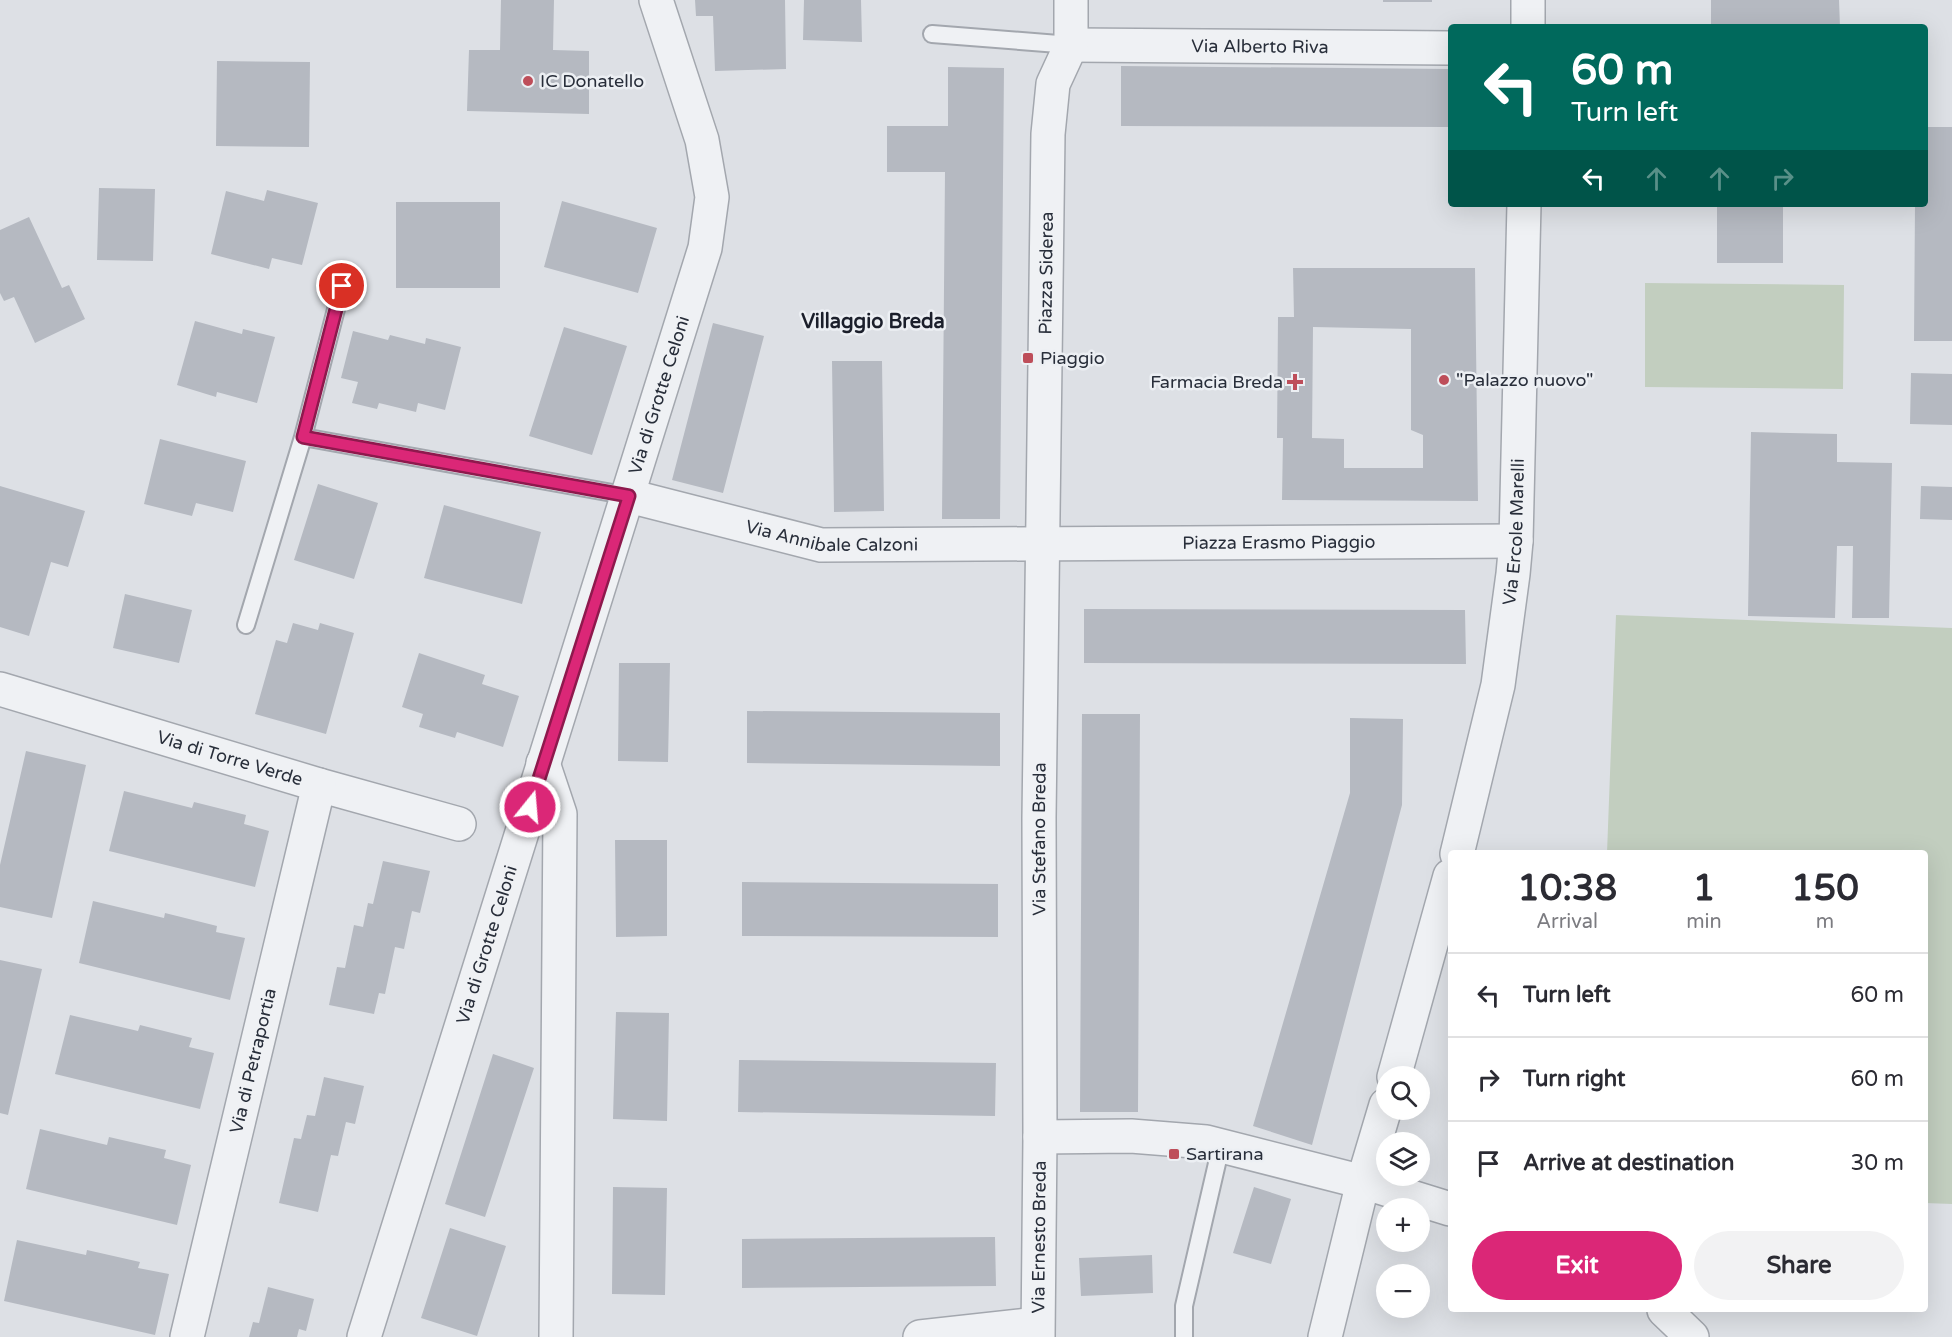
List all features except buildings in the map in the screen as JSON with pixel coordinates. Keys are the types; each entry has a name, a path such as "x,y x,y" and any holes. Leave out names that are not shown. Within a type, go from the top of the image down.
{"street":[{"name":"Via di Grotte Celoni","path":"364,1337 705,248 712,197 702,140 656,0"},
{"path":"1071,0 1071,45"},
{"path":"1528,0 1528,24"},
{"name":"Via Alberto Riva","path":"1071,45 1448,48"},
{"name":"Piazza Siderea","path":"1042,543 1048,134 1053,84 1071,45"},
{"name":"Via Ercole Marelli","path":"1457,850 1498,685 1513,574 1516,540 1524,207"},
{"name":"Via Annibale Calzoni","path":"629,496 821,545 1042,543"},
{"name":"Piazza Erasmo Piaggio","path":"1042,543 1516,540"},
{"name":"Via Stefano Breda","path":"1040,1137 1039,818 1042,543"},
{"name":"Via di Torre Verde","path":"0,689 319,785 459,824"},
{"path":"543,763 560,814 556,1337"},
{"name":"Via di Petraportia","path":"187,1337 319,785"},
{"path":"1397,1066 1448,883"},
{"path":"1325,1337 1363,1182 1382,1120"},
{"path":"1040,1137 1131,1136 1206,1142 1363,1182 1448,1208"},
{"name":"Via Ernesto Breda","path":"1037,1330 1040,1137"},
{"path":"1666,1312 1692,1337"},
{"path":"920,1337 1037,1330"}],"lane":[{"path":"932,34 1071,45"},
{"path":"246,625 303,437 342,286"},
{"path":"303,437 629,496"},
{"path":"1184,1337 1184,1306 1221,1146"}],"green space":[{"path":"1645,283 1844,285 1843,389 1645,387"},
{"path":"1616,615 1952,628 1952,1204 1928,1203 1928,850 1607,850"}],"place":[{"name":"IC Donatello","path":"528,81"},
{"name":"Piaggio","path":"1028,358"},
{"name":"\"Palazzo nuovo\"","path":"1444,380"},
{"name":"Farmacia Breda","path":"1295,382"},
{"name":"Sartirana","path":"1174,1154"}],"district":[{"name":"Villaggio Breda","path":"873,321"}],"route":[{"path":"342,286 303,437 629,496 530,807"}]}
